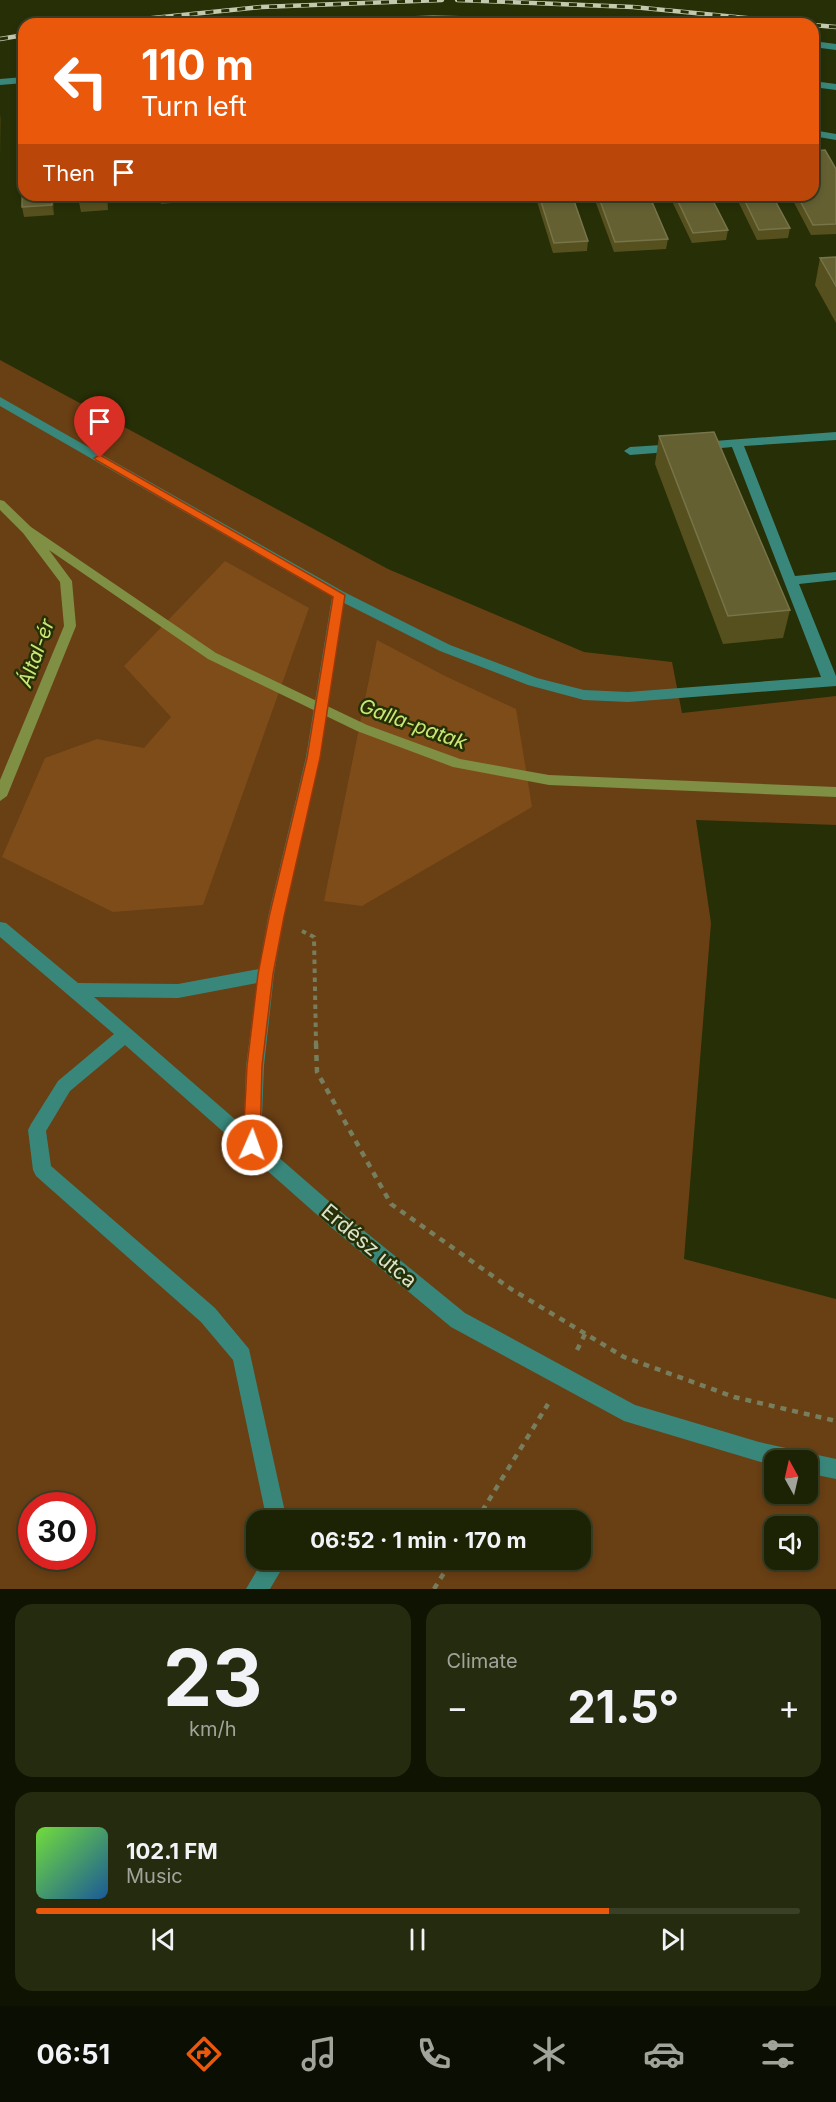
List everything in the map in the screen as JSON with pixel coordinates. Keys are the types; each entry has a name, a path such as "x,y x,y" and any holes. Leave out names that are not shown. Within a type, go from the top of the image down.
{"street":[{"path":"819,45 836,47"},
{"path":"0,82 18,80"},
{"path":"819,85 836,87"},
{"path":"819,134 836,137"},
{"path":"0,401 339,595 445,648 533,682 584,695 628,698 833,681 790,581 737,444"},
{"path":"630,451 836,436"},
{"path":"790,581 836,576"},
{"path":"252,1145 255,1066 266,974 276,917 314,758 339,595"},
{"name":"Erdész utca","path":"0,928 126,1034 339,1222 458,1320 631,1414 764,1453"},
{"path":"75,990 178,991 266,974"},
{"path":"126,1034 64,1086 37,1130 42,1170 207,1314 242,1356 275,1510"},
{"path":"818,1465 836,1469"},
{"path":"257,1589 269,1570"}],"path":[{"path":"276,917 314,937 316,1072 391,1204 511,1289 624,1357 734,1397 836,1420"},
{"path":"483,1510 564,1378"},
{"path":"434,1589 446,1570"}],"shaded area":[{"path":"0,360 388,569 584,652 672,662 682,713 836,696 836,825 696,820 711,923 684,1259 836,1299 836,1589 0,1589"},
{"path":"225,561 309,608 203,905 113,912 2,857 45,758 97,739 144,748 171,717 124,666"},
{"path":"377,640 445,676 516,709 532,807 362,906 324,901"}],"building":[{"path":"819,150 825,150 836,169 836,224 813,225 800,201 819,201"},
{"path":"22,201 52,201 52,205 22,207"},
{"path":"541,201 574,201 588,241 554,243"},
{"path":"600,201 652,201 668,239 615,242"},
{"path":"678,201 713,201 728,230 693,233"},
{"path":"745,201 775,201 790,228 759,230"},
{"path":"836,257 836,286 820,258"},
{"path":"714,432 790,610 728,616 659,436"}],"waterway":[{"name":"Által-ér","path":"0,504 27,530"},
{"name":"Által-ér","path":"0,796 70,626 66,581 27,530"},
{"name":"Galla-patak","path":"27,530 212,656 362,728 458,764 549,780 836,792"}],"railway":[{"path":"153,18 261,7 442,0"},
{"path":"457,0 633,7 747,18"},
{"path":"819,26 836,27"},
{"path":"0,39 18,36"}],"route":[{"path":"100,458 339,595 314,758 276,917 266,974 255,1066 252,1145"}]}
